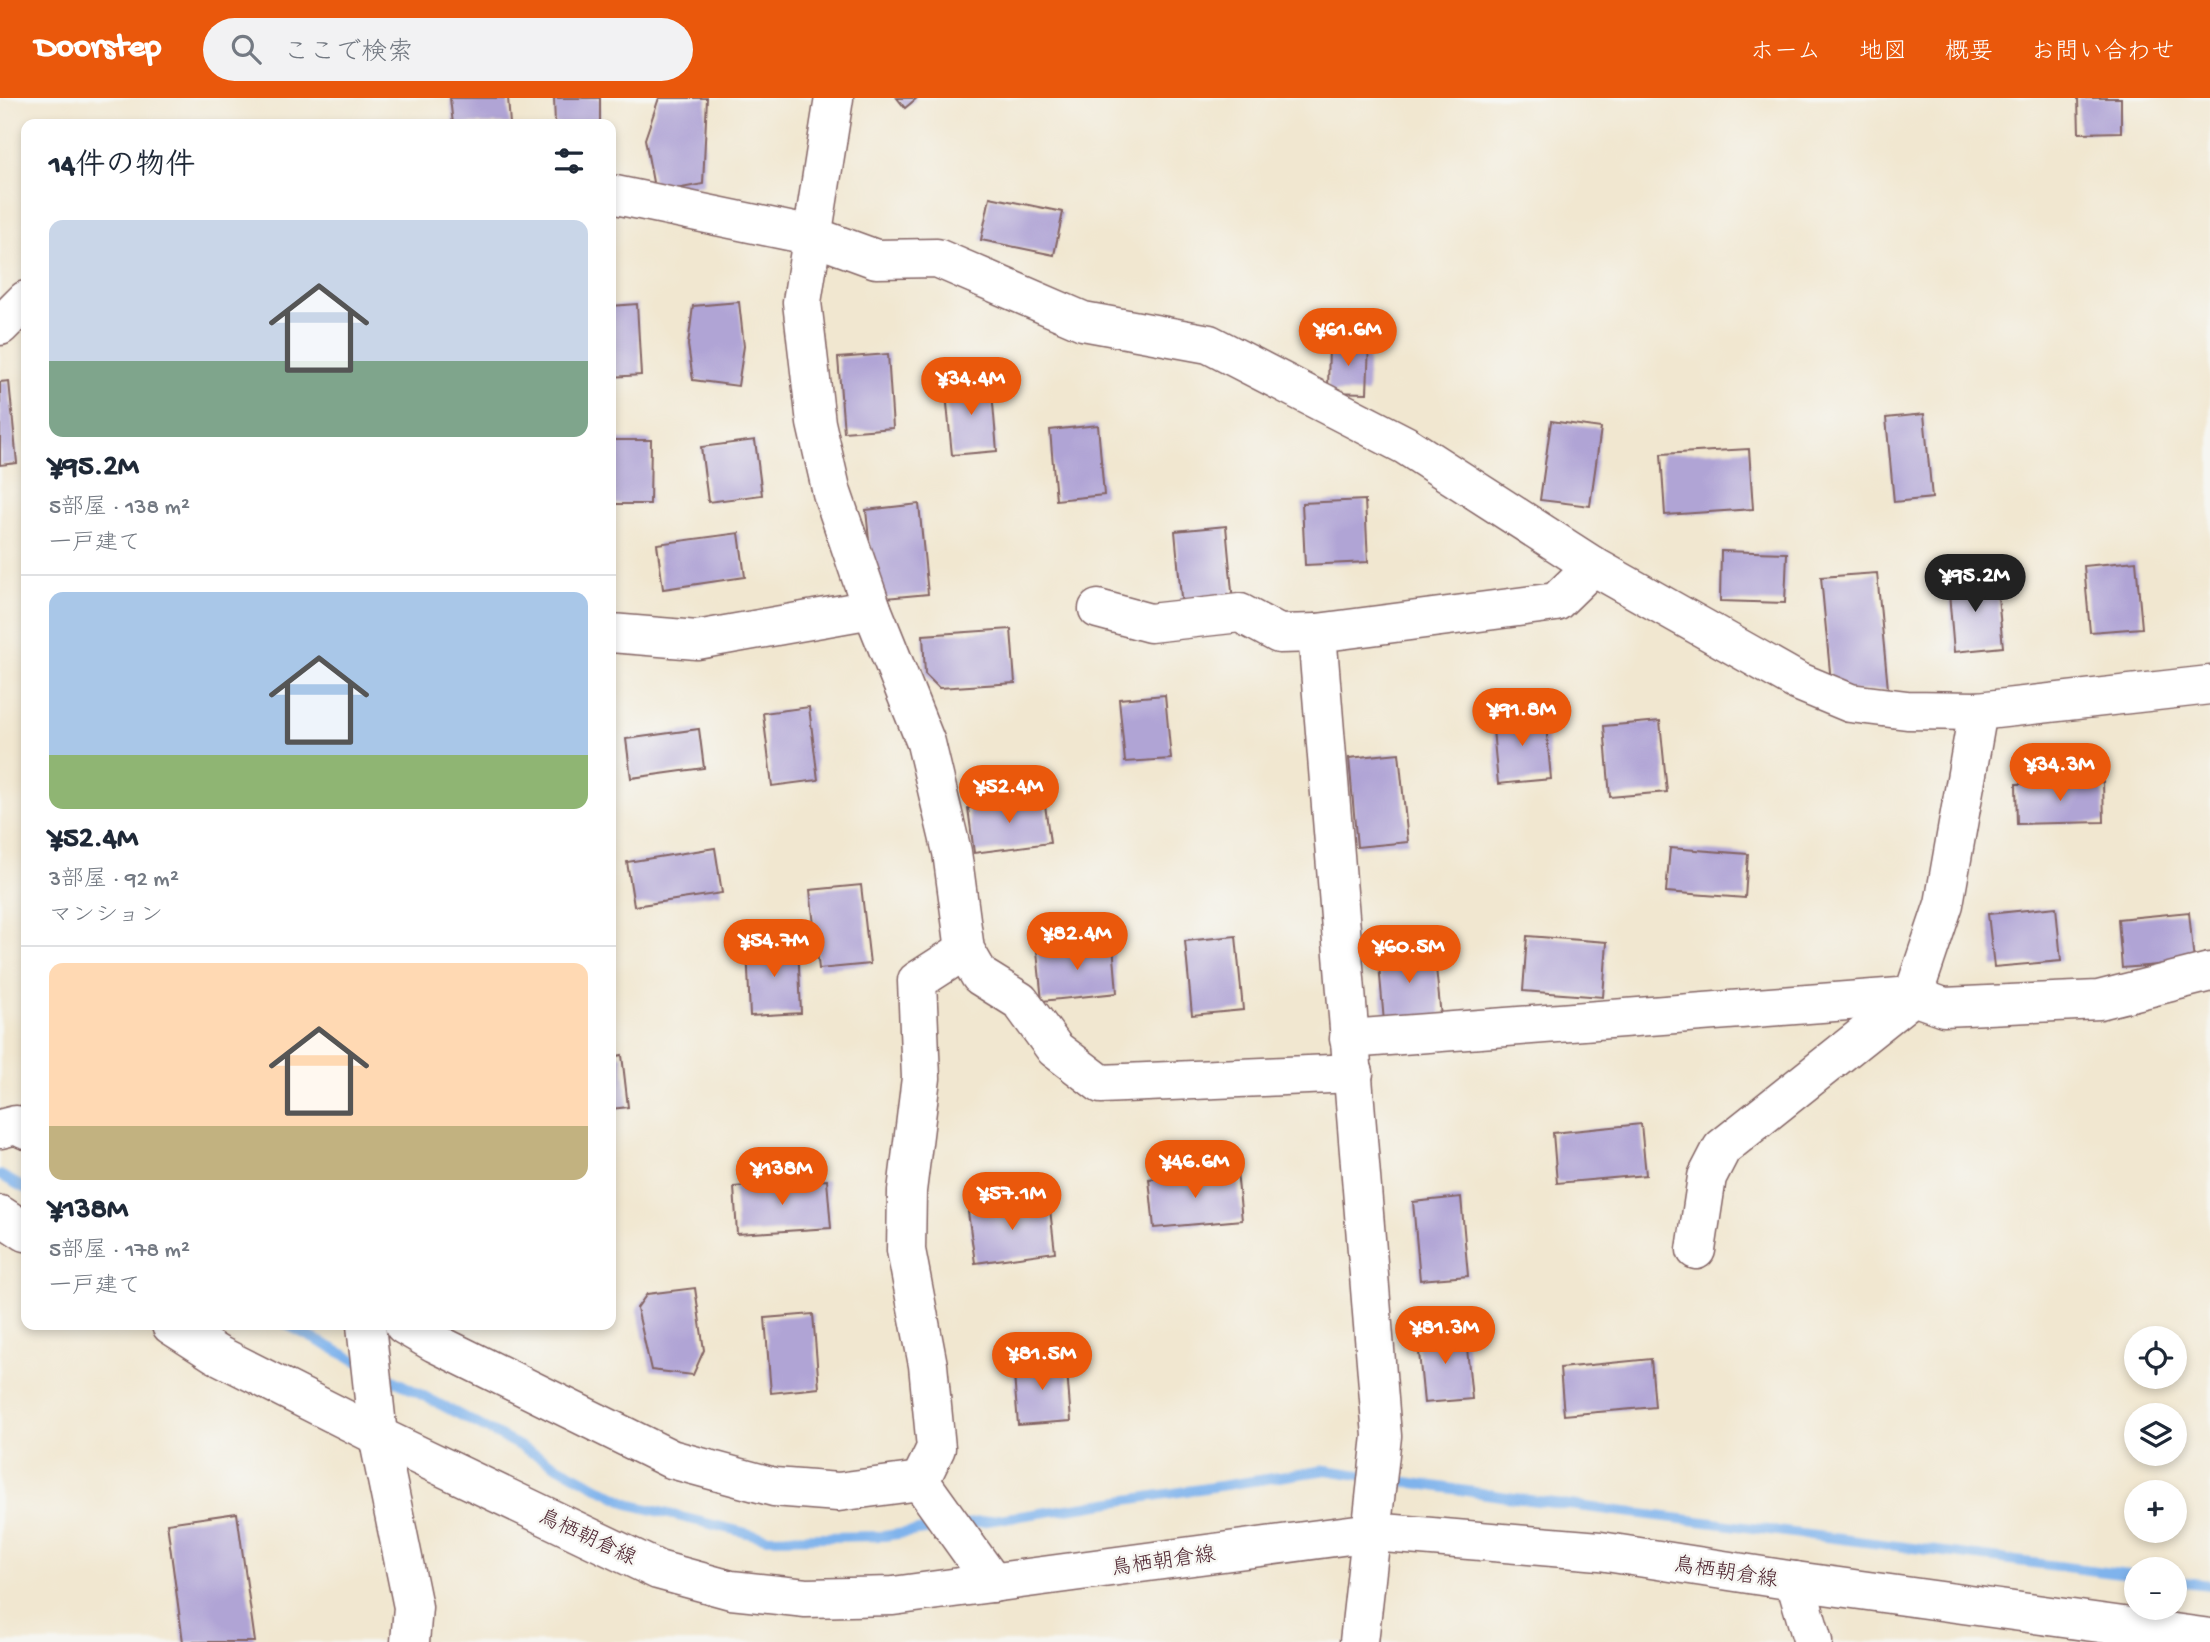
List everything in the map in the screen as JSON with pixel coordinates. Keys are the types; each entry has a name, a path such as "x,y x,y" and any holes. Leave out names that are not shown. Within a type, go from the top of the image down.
{"street":[{"path":"834,98 802,302 816,423 832,493 872,609 926,743 952,852 965,950 979,976 1020,1001 1055,1049 1101,1084 1913,996 1944,1007 2099,1000 2210,972"},
{"path":"616,195 813,236 876,259 937,258 1083,321 1209,344 1405,445 1592,566 1797,681 1850,703 1907,710 1978,710 2210,685"},
{"path":"0,326 21,305"},
{"path":"1098,609 1150,623 1240,612 1279,634 1317,633 1556,602 1592,566"},
{"path":"616,633 698,640 872,609"},
{"path":"1317,633 1382,1436 1359,1642"},
{"path":"1696,1250 1707,1177 1722,1148 1913,996 1944,904 1978,710"},
{"path":"920,1481 936,1448 928,1365 906,1250 907,1191 921,1078 916,981 965,950"},
{"path":"0,1129 16,1125 21,1128"},
{"path":"0,1215 21,1229"},
{"name":"鳥栖朝倉線","path":"179,1330 216,1354 376,1419 658,1570 731,1590 806,1598 893,1596 993,1583 1373,1517 1795,1581 2210,1638"},
{"path":"366,1330 376,1419 413,1607 411,1642"},
{"path":"413,1330 671,1459 774,1487 838,1492 920,1481"},
{"path":"920,1481 993,1583"},
{"path":"1795,1581 1814,1642"}],"building":[{"path":"450,98 508,98 510,119 452,119"},
{"path":"554,98 600,98 600,119 555,119"},
{"path":"659,98 707,98 703,184 655,193 645,139"},
{"path":"897,98 917,98 905,108"},
{"path":"2078,98 2121,98 2121,132 2079,133"},
{"path":"990,197 1063,212 1054,255 981,240"},
{"path":"739,302 744,346 738,386 693,380 688,345 693,306"},
{"path":"637,304 641,375 616,377 616,306"},
{"path":"1329,343 1369,344 1367,393 1328,392"},
{"path":"888,354 893,428 844,432 838,358"},
{"path":"991,380 997,451 952,455 945,383"},
{"path":"9,381 17,463 0,465 0,382"},
{"path":"1924,414 1932,498 1894,502 1886,418"},
{"path":"1551,421 1601,428 1590,506 1540,500"},
{"path":"1098,425 1104,495 1056,500 1050,430"},
{"path":"616,440 651,440 650,504 616,504"},
{"path":"755,440 762,495 708,502 701,447"},
{"path":"1749,449 1753,509 1665,515 1661,454"},
{"path":"1365,500 1368,562 1305,565 1302,503"},
{"path":"919,504 928,594 875,599 866,510"},
{"path":"1226,526 1233,602 1182,608 1175,531"},
{"path":"739,533 745,577 663,589 657,544"},
{"path":"1721,551 1787,553 1785,603 1720,601"},
{"path":"2136,561 2142,628 2090,632 2084,566"},
{"path":"1877,573 1888,689 1832,693 1821,577"},
{"path":"1996,577 2003,647 1954,652 1948,581"},
{"path":"1011,629 1015,683 939,688 925,674 923,635"},
{"path":"1165,695 1171,759 1125,762 1119,699"},
{"path":"809,707 818,780 772,786 763,713"},
{"path":"1545,713 1551,779 1498,784 1492,718"},
{"path":"1660,721 1667,792 1610,797 1604,726"},
{"path":"699,729 704,768 631,778 626,739"},
{"path":"1399,753 1408,842 1357,847 1349,758"},
{"path":"2103,782 2104,822 2017,824 2016,784"},
{"path":"1044,797 1050,843 974,853 968,808"},
{"path":"715,848 722,893 634,906 627,862"},
{"path":"1670,848 1748,854 1745,898 1666,892"},
{"path":"861,885 870,964 819,969 810,890"},
{"path":"2056,907 2061,961 1994,967 1988,914"},
{"path":"2189,912 2194,962 2122,968 2118,919"},
{"path":"1236,936 1243,1010 1192,1015 1185,941"},
{"path":"1527,936 1607,942 1603,997 1523,991"},
{"path":"798,943 801,1013 750,1016 747,946"},
{"path":"1113,944 1117,993 1042,1001 1037,951"},
{"path":"1434,948 1441,1017 1384,1022 1378,953"},
{"path":"622,1055 628,1107 616,1108 616,1056"},
{"path":"1641,1124 1646,1175 1557,1183 1553,1133"},
{"path":"1237,1171 1242,1220 1154,1228 1149,1179"},
{"path":"827,1180 831,1228 737,1234 734,1187"},
{"path":"1461,1197 1468,1276 1420,1280 1413,1202"},
{"path":"1049,1201 1055,1252 975,1263 968,1212"},
{"path":"695,1288 704,1350 693,1375 651,1370 637,1308 647,1294"},
{"path":"813,1314 819,1388 771,1393 765,1318"},
{"path":"1465,1328 1472,1399 1424,1403 1417,1332"},
{"path":"1066,1358 1071,1421 1018,1425 1013,1362"},
{"path":"1651,1359 1655,1407 1564,1415 1560,1368"},
{"path":"237,1513 255,1642 183,1642 167,1523"}],"waterway":[{"path":"0,1175 21,1186"},
{"path":"297,1330 361,1363"},
{"path":"378,1372 632,1505 767,1538 884,1536 945,1527"},
{"path":"960,1525 1326,1470 1514,1498 2124,1574"},
{"path":"2187,1582 2210,1585"}]}
